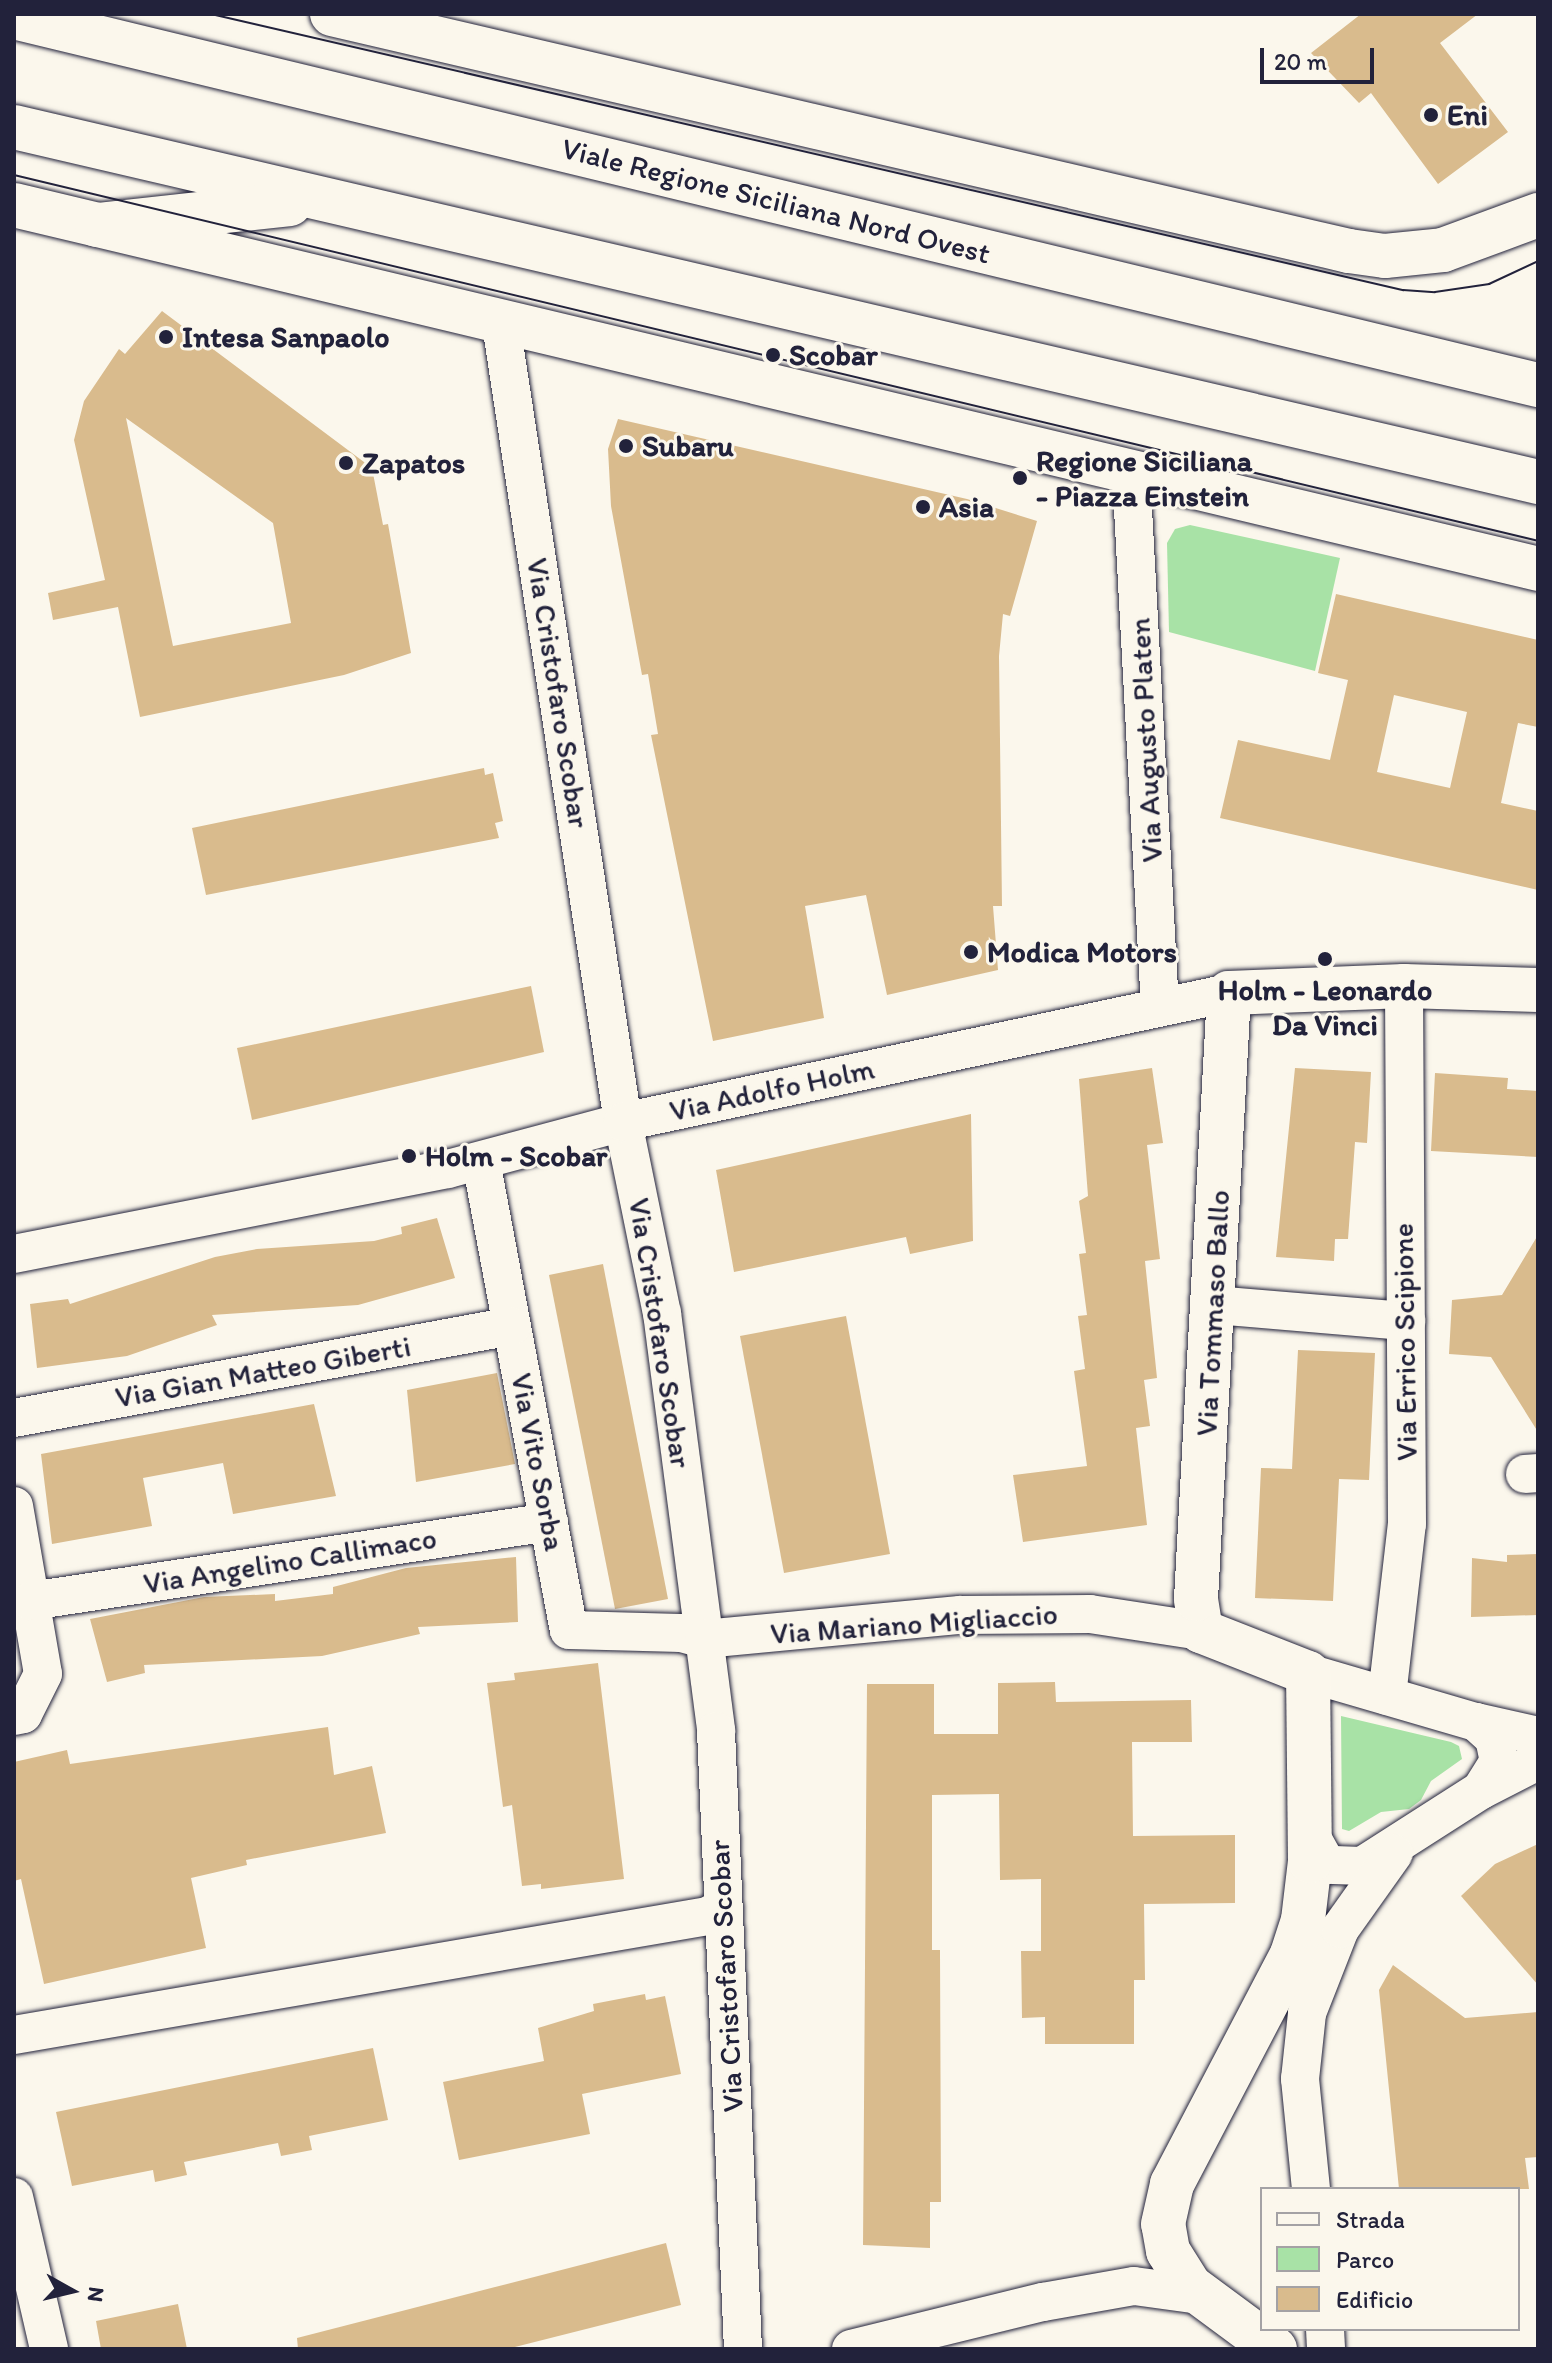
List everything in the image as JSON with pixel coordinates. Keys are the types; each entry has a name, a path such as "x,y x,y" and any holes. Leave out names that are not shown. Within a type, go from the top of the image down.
{"street":[{"path":"332,14 1349,251 1385,256 1443,250 1538,215"},
{"name":"Viale Regione Siciliana Nord Ovest","path":"14,17 1538,385"},
{"path":"14,127 1538,482"},
{"path":"97,225 328,201"},
{"path":"14,205 501,324 1538,569"},
{"name":"Via Cristofaro Scobar","path":"501,324 623,1122 662,1313 716,1731 743,2349"},
{"name":"Via Augusto Platen","path":"1131,472 1160,1007"},
{"name":"Via Adolfo Holm","path":"14,1254 481,1161 623,1122 1229,993 1404,986 1538,990"},
{"name":"Via Errico Scipione","path":"1387,1696 1407,1524 1404,986"},
{"name":"Via Tommaso Ballo","path":"1201,1631 1196,1599 1229,993"},
{"name":"Via Vito Sorba","path":"481,1161 569,1630 681,1633 704,1639"},
{"path":"1214,1305 1406,1321"},
{"name":"Via Gian Matteo Giberti","path":"14,1418 512,1326"},
{"path":"14,1506 43,1674 23,1714 14,1716"},
{"name":"Via Angelino Callimaco","path":"31,1601 549,1522"},
{"name":"Via Mariano Migliaccio","path":"704,1639 960,1615 1090,1614 1201,1631 1308,1673"},
{"path":"1311,2187 1301,2041 1307,1961 1310,1834 1308,1673 1476,1722 1538,1736"},
{"path":"1476,1722 1494,1738 1499,1750 1496,1773 1481,1790"},
{"path":"1310,1834 1319,1857 1339,1869 1362,1866 1399,1846 1481,1790 1538,1761"},
{"path":"1275,2349 1231,2309 1181,2276 1168,2251 1163,2224 1167,2197 1307,1961 1340,1929 1399,1846"},
{"path":"14,2035 708,1916 723,1907"},
{"path":"14,2197 49,2349"},
{"path":"851,2349 1043,2302 1134,2286 1231,2309"}],"green space":[{"path":"1190,525 1340,558 1315,671 1169,632 1167,543 1175,529"},
{"path":"1341,1716 1451,1742 1459,1746 1462,1759 1431,1781 1421,1800 1409,1809 1381,1812 1349,1831 1342,1829"}],"building":[{"path":"1361,14 1478,14 1440,43 1508,132 1438,184 1371,93 1359,103 1311,53"},
{"path":"162,311 372,468 383,525 388,524 411,653 344,675 140,717 118,607 53,620 48,593 105,580 74,440 84,401 119,349 125,354","holes":["126,418 273,523 291,623 173,646"]},
{"path":"618,419 967,499 1037,521 1010,616 1003,614 999,656 1002,906 993,906 998,970 887,995 866,895 805,906 824,1018 713,1041 651,735 658,734 648,674 642,675 611,506 608,449"},
{"path":"1336,594 1538,640 1538,727 1518,723 1501,803 1538,811 1538,890 1220,818 1238,740 1330,760 1348,680 1318,673","holes":["1394,695 1467,712 1450,788 1377,772"]},
{"path":"484,768 485,775 493,773 503,821 495,823 499,838 206,895 192,828"},
{"path":"531,986 544,1052 252,1120 237,1048"},
{"path":"1152,1068 1163,1143 1147,1145 1160,1259 1145,1261 1157,1378 1144,1380 1150,1426 1136,1428 1147,1525 1023,1542 1013,1475 1087,1466 1074,1371 1085,1369 1078,1316 1087,1315 1079,1254 1086,1253 1079,1201 1088,1196 1079,1079"},
{"path":"1295,1068 1371,1072 1367,1143 1355,1142 1348,1239 1335,1239 1334,1261 1276,1257"},
{"path":"1435,1073 1508,1078 1507,1089 1538,1091 1538,1157 1431,1151"},
{"path":"971,1114 973,1241 910,1254 906,1237 734,1272 716,1170"},
{"path":"437,1218 455,1278 358,1305 212,1315 217,1325 127,1356 37,1368 30,1304 68,1299 70,1304 215,1257 257,1249 374,1241 402,1234 401,1227"},
{"path":"1538,1235 1538,1432 1491,1357 1449,1354 1452,1300 1502,1295"},
{"path":"603,1264 668,1599 615,1609 549,1275"},
{"path":"846,1316 890,1554 784,1573 740,1336"},
{"path":"1298,1350 1375,1353 1369,1480 1339,1479 1333,1601 1255,1598 1261,1468 1292,1469"},
{"path":"497,1373 515,1464 416,1482 407,1390"},
{"path":"314,1404 336,1496 233,1514 223,1463 143,1478 152,1526 52,1544 41,1454"},
{"path":"1538,1554 1538,1615 1471,1617 1472,1558 1507,1562 1507,1555"},
{"path":"516,1557 518,1622 418,1627 420,1634 322,1656 144,1665 145,1673 107,1682 90,1619 204,1597 275,1594 275,1601 333,1594 333,1587 406,1568"},
{"path":"598,1663 624,1879 541,1889 541,1884 522,1886 512,1805 503,1807 487,1683 515,1680 514,1673"},
{"path":"1055,1682 1056,1702 1191,1700 1192,1742 1132,1742 1133,1836 1235,1835 1235,1903 1144,1904 1145,1980 1134,1980 1134,2044 1045,2044 1045,2017 1022,2018 1021,1951 1041,1951 1041,1879 1000,1880 999,1794 932,1795 932,1950 940,1950 941,2202 930,2202 930,2248 863,2245 867,1684 934,1684 934,1734 998,1734 998,1683"},
{"path":"328,1727 334,1775 372,1766 386,1833 246,1860 247,1865 191,1878 206,1948 44,1984 21,1879 14,1881 14,1762 67,1750 70,1764"},
{"path":"1538,1844 1538,1985 1461,1896 1495,1864"},
{"path":"1393,1965 1465,2018 1538,2012 1538,2157 1525,2158 1529,2189 1399,2187 1379,1990"},
{"path":"645,1994 646,2000 665,1996 681,2074 582,2094 590,2134 459,2160 443,2082 544,2061 538,2028 594,2011 593,2004"},
{"path":"373,2048 388,2120 309,2136 312,2150 281,2156 278,2143 184,2162 187,2175 155,2182 153,2170 72,2186 56,2112"},
{"path":"666,2243 681,2305 507,2349 298,2349 297,2338"},
{"path":"178,2304 187,2349 101,2349 96,2321"}],"tram line":[{"path":"211,14 1403,290 1435,292 1489,284 1538,261"},
{"path":"14,175 1538,541"}],"place":[{"name":"Eni","path":"1431,115"},
{"name":"Intesa Sanpaolo","path":"166,337"},
{"name":"Scobar","path":"773,355"},
{"name":"Subaru","path":"626,446"},
{"name":"Zapatos","path":"346,463"},
{"name":"Regione Siciliana - Piazza Einstein","path":"1020,478"},
{"name":"Asia","path":"923,507"},
{"name":"Modica Motors","path":"971,952"},
{"name":"Holm - Leonardo Da Vinci","path":"1325,959"},
{"name":"Holm - Scobar","path":"409,1156"}]}
